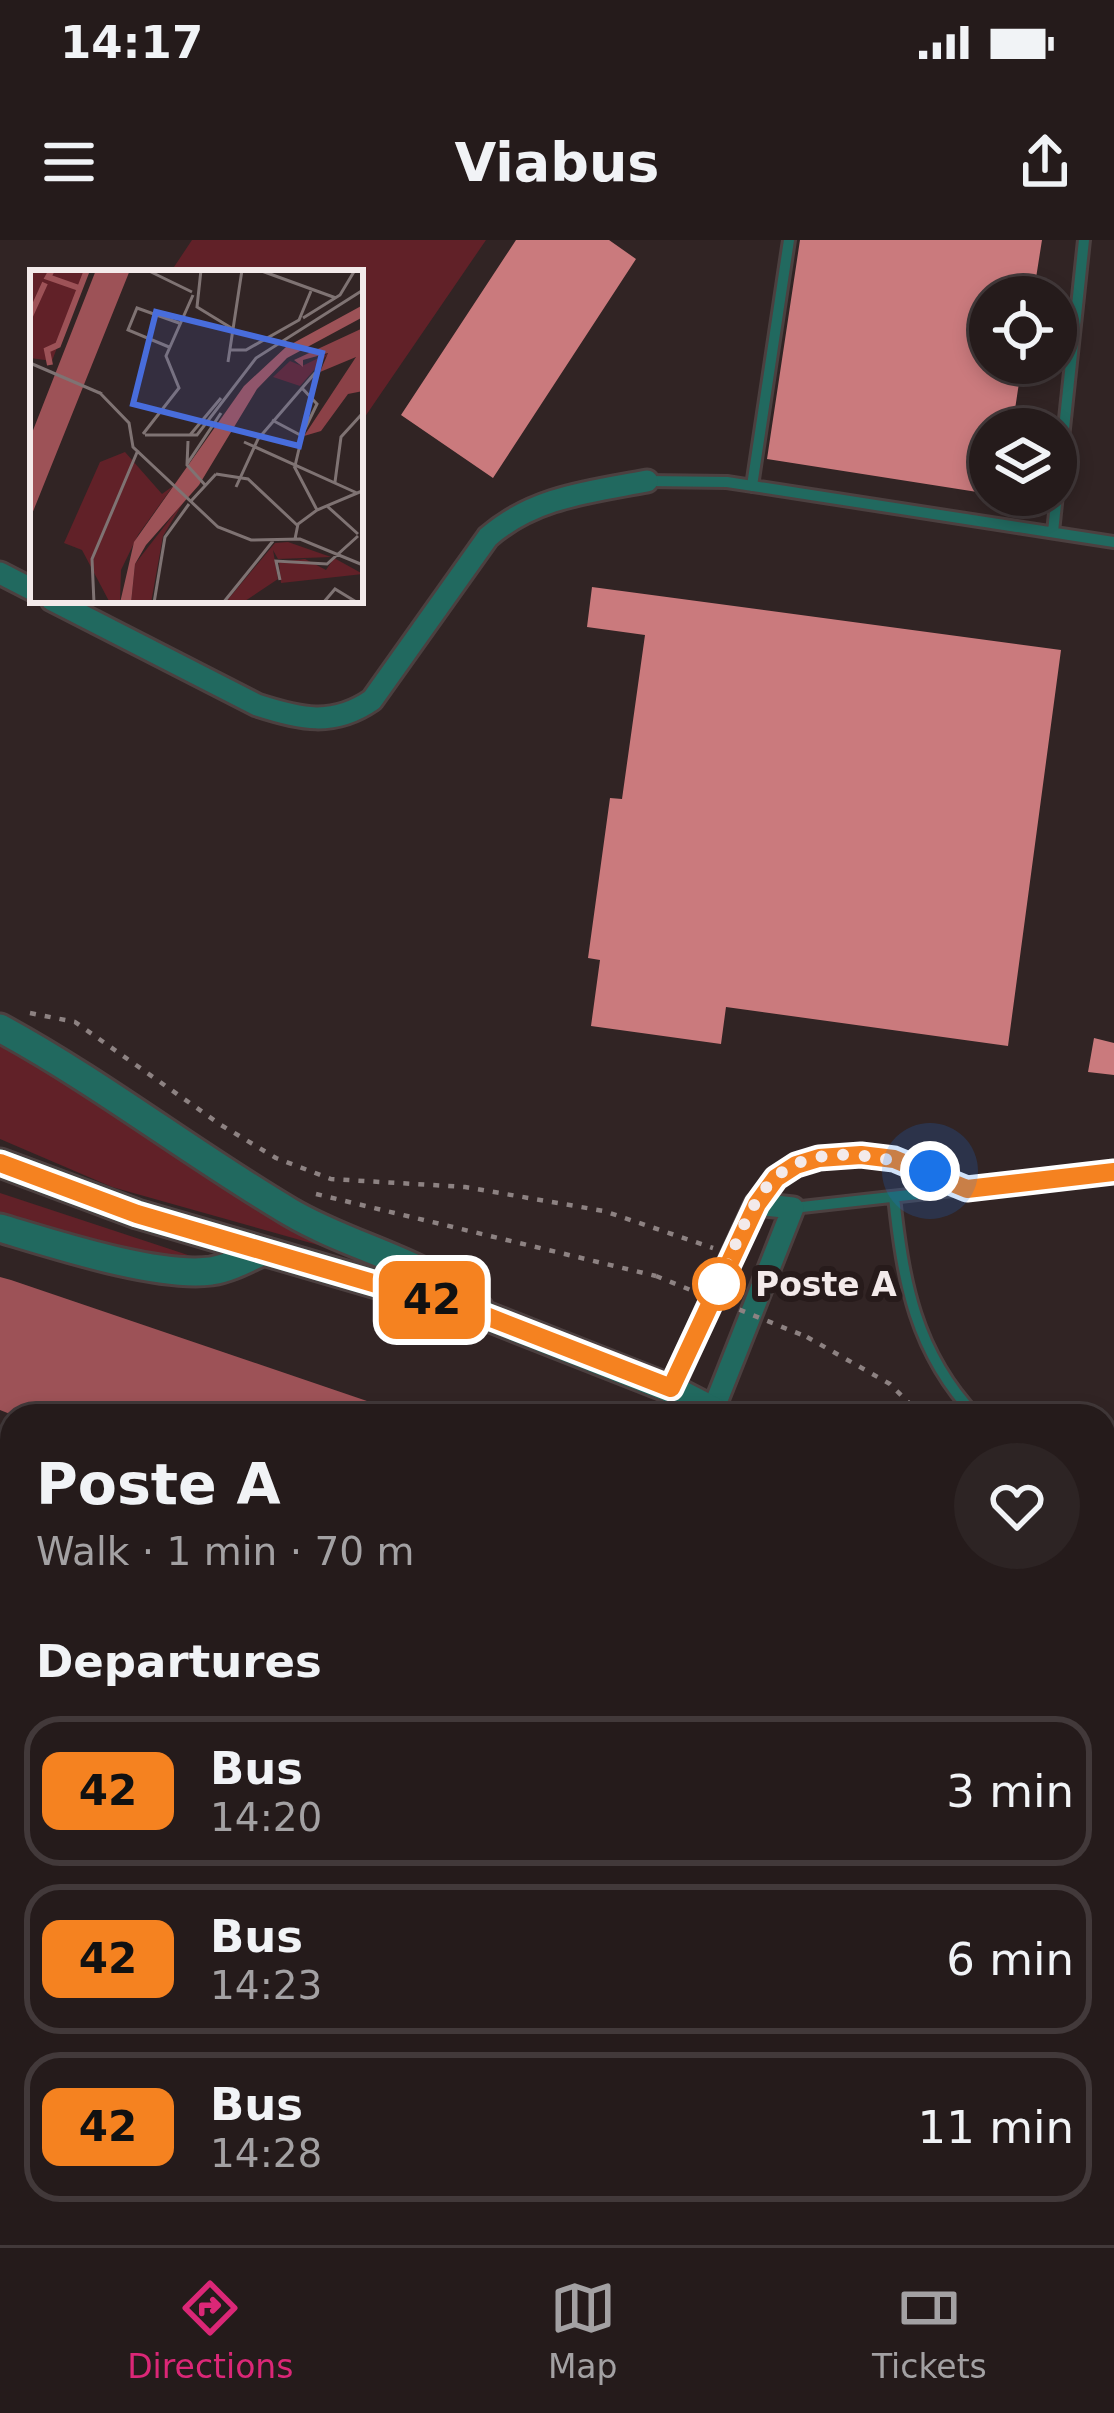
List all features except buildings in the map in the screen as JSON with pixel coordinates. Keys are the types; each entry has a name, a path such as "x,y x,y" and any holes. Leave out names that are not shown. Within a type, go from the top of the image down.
{"street":[{"path":"58,603 257,704 293,717 333,718 372,700 488,536 506,521 541,503 647,481"},
{"path":"0,573 30,588"},
{"path":"9,1021 46,1053 294,1214 448,1282 486,1316"},
{"path":"0,1163 137,1214 486,1316 701,1404"},
{"path":"671,1388 757,1204 793,1208 721,1404"},
{"path":"0,1228 147,1266 189,1272 234,1265 263,1251"}],"lane":[{"path":"752,486 789,240"},
{"path":"1053,532 1084,240"},
{"path":"647,481 752,486 1114,542"},
{"path":"757,1204 776,1178 796,1165 861,1155 894,1159 967,1189"},
{"path":"793,1208 1114,1172"},
{"path":"894,1197 899,1256 928,1351 966,1404"}],"path":[{"path":"9,1021 35,1013 75,1022 221,1125 276,1158 332,1179 465,1187 604,1211 733,1255"},
{"path":"311,1193 656,1276 807,1337 890,1384 910,1404"}],"shaded area":[{"path":"192,240 486,240 363,420 363,270 172,270"},
{"path":"0,1043 357,1256 112,1187 0,1139"},
{"path":"0,1193 200,1259 124,1254 0,1218"},
{"path":"0,1277 376,1404 0,1404"}],"bus line":[{"name":"42","path":"0,1163 137,1214 486,1316 671,1388 757,1204 776,1178 796,1165 861,1155 894,1159 967,1189 1114,1172"}],"place":[{"name":"Poste A","path":"719,1284"}],"route":[{"path":"719,1284 757,1204 776,1178 796,1165 861,1155 930,1171"}]}
